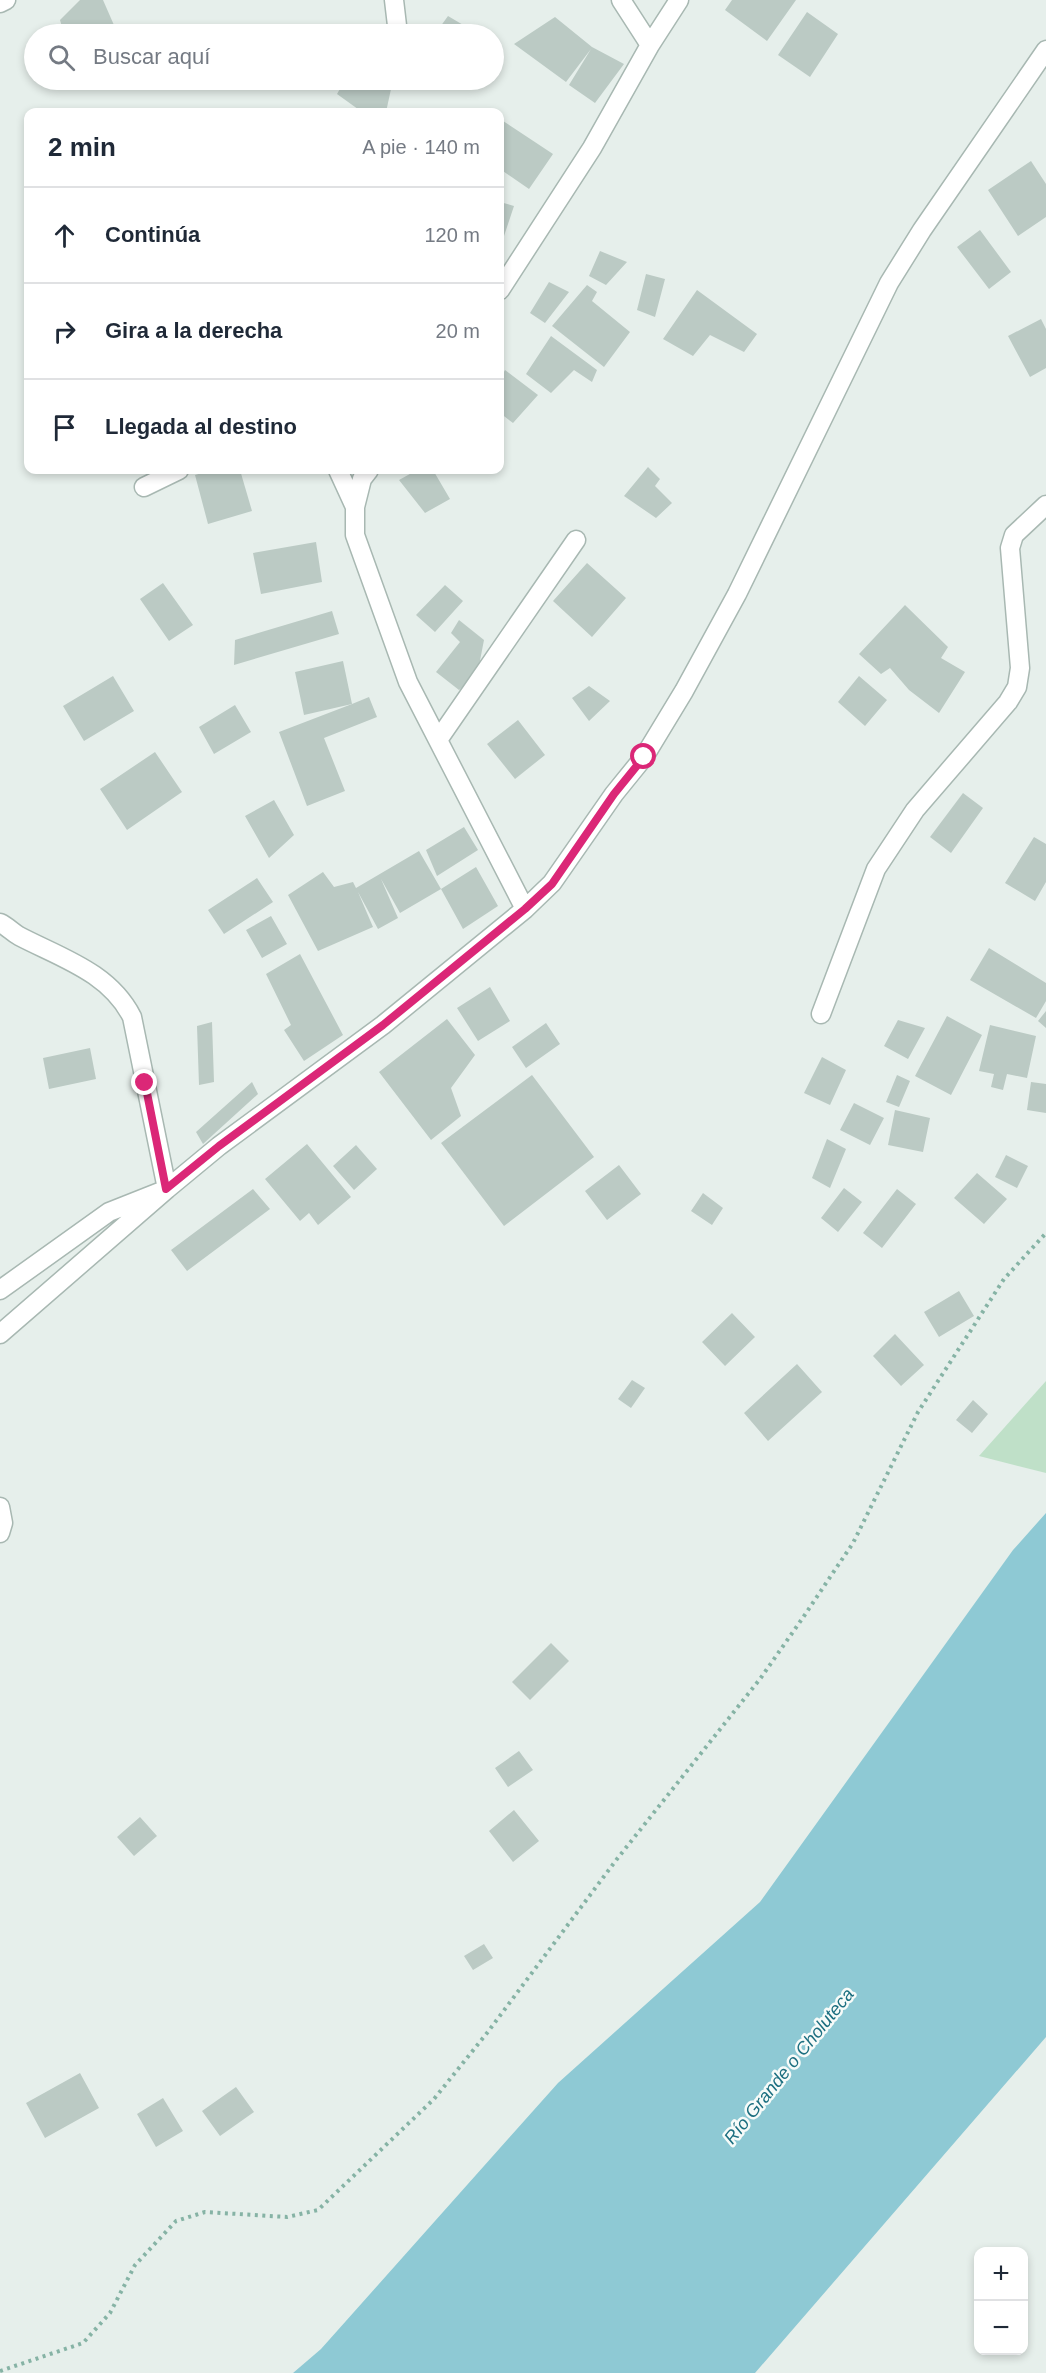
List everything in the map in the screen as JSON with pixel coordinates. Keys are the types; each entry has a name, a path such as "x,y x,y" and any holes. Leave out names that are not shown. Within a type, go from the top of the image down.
{"street":[{"path":"0,3 6,0"},
{"path":"394,0 397,24"},
{"path":"621,0 650,45"},
{"path":"504,284 591,148 650,45 679,0"},
{"path":"0,1334 166,1189 219,1146 383,1025 525,909 552,884 614,794 644,757 679,700 737,594 889,284 922,230 1046,50"},
{"path":"144,487 171,474"},
{"path":"340,474 355,507"},
{"path":"366,474 362,479 355,507 356,535 408,682 525,909"},
{"path":"821,1014 876,869 915,810 1008,702 1017,687 1020,668 1010,548 1014,535 1046,505"},
{"path":"438,740 576,540"},
{"path":"0,923 17,935 64,956 109,985 124,1001 132,1017 166,1189"},
{"path":"0,1290 109,1212 166,1189"},
{"path":"0,1508 3,1523 0,1533"}],"path":[{"path":"0,2371 83,2343 110,2313 135,2265 177,2221 205,2212 287,2217 318,2210 434,2098 487,2033 616,1859 760,1679 854,1543 918,1412 1004,1279 1046,1233"}],"green space":[{"path":"1046,1381 1046,1473 979,1456"}],"water":[{"name":"Río Grande o Choluteca","path":"1046,1513 1046,2037 755,2373 293,2373 321,2349 558,2083 760,1902 1013,1550"}],"building":[{"path":"80,0 103,0 114,24 61,24 60,20"},
{"path":"732,0 796,0 767,41 725,10"},
{"path":"807,12 838,34 810,77 778,55"},
{"path":"448,16 462,24 442,24"},
{"path":"555,17 592,47 624,64 595,103 569,85 591,49 566,82 514,44"},
{"path":"339,90 391,90 387,108 356,108 337,94"},
{"path":"504,122 553,154 529,189 504,172"},
{"path":"1031,161 1046,184 1046,217 1018,236 988,190"},
{"path":"504,203 514,206 504,236"},
{"path":"980,230 1011,272 989,289 957,247"},
{"path":"600,251 627,262 606,285 589,276"},
{"path":"646,274 665,279 655,317 637,310"},
{"path":"549,282 569,292 545,323 530,313"},
{"path":"587,285 597,292 592,301 630,332 604,367 552,326"},
{"path":"697,290 757,334 744,352 710,335 693,356 663,339"},
{"path":"1041,319 1046,329 1046,368 1030,377 1008,336"},
{"path":"551,336 597,370 592,382 574,370 551,393 526,374"},
{"path":"505,370 538,395 513,423 504,416"},
{"path":"648,467 660,479 655,486 672,503 656,518 624,496"},
{"path":"241,474 252,511 208,524 195,475"},
{"path":"410,474 435,474 450,499 425,513 399,480"},
{"path":"316,542 322,582 261,594 253,553"},
{"path":"587,563 626,598 592,637 553,601"},
{"path":"163,583 193,625 169,641 140,599"},
{"path":"445,585 463,601 435,632 416,615"},
{"path":"905,605 948,647 941,658 965,672 939,713 909,690 890,668 881,674 859,654"},
{"path":"332,611 339,634 234,665 235,640"},
{"path":"459,620 484,640 477,676 459,690 436,672 460,642 451,633"},
{"path":"343,661 352,704 304,715 295,672"},
{"path":"113,676 134,711 84,741 63,706"},
{"path":"859,676 887,700 865,726 838,702"},
{"path":"589,686 610,701 589,721 572,698"},
{"path":"369,697 377,717 324,738 345,791 307,806 279,732"},
{"path":"235,705 251,732 214,754 199,727"},
{"path":"518,720 545,755 515,779 487,744"},
{"path":"155,752 182,792 127,830 100,789"},
{"path":"963,793 983,808 951,853 930,837"},
{"path":"274,800 294,835 269,858 245,816"},
{"path":"464,827 478,850 437,876 426,850"},
{"path":"1034,837 1046,844 1046,882 1035,901 1005,883"},
{"path":"419,851 441,889 400,913 381,879 398,918 378,929 358,892 373,927 318,951 288,895 323,872 334,887 353,882 356,888"},
{"path":"476,867 498,906 463,929 441,889"},
{"path":"257,878 273,902 224,934 208,910"},
{"path":"271,916 287,944 262,958 246,930"},
{"path":"989,948 1046,983 1046,1001 1036,1018 970,980"},
{"path":"300,954 343,1035 304,1061 284,1030 291,1025 266,974"},
{"path":"490,987 510,1021 478,1041 457,1008"},
{"path":"1046,1011 1046,1028 1038,1021"},
{"path":"947,1016 982,1035 951,1095 915,1076"},
{"path":"447,1019 475,1055 451,1088 461,1116 431,1140 379,1072"},
{"path":"898,1020 925,1028 908,1059 884,1046"},
{"path":"212,1022 214,1082 199,1085 197,1026"},
{"path":"546,1023 560,1044 526,1068 512,1047"},
{"path":"990,1025 1036,1036 1027,1078 1007,1074 1003,1090 991,1087 994,1074 979,1071"},
{"path":"90,1048 96,1079 49,1089 43,1058"},
{"path":"822,1057 846,1070 830,1105 804,1093"},
{"path":"532,1075 594,1157 504,1226 441,1143"},
{"path":"897,1075 910,1081 899,1107 886,1102"},
{"path":"252,1082 258,1094 203,1144 196,1132"},
{"path":"1031,1082 1046,1084 1046,1113 1027,1110"},
{"path":"854,1103 884,1118 870,1145 840,1130"},
{"path":"895,1110 930,1118 923,1152 888,1145"},
{"path":"827,1139 846,1149 830,1188 812,1178"},
{"path":"307,1144 351,1197 318,1225 309,1213 300,1221 265,1179"},
{"path":"356,1145 377,1169 354,1190 333,1166"},
{"path":"1006,1155 1028,1166 1017,1188 995,1177"},
{"path":"619,1165 641,1194 607,1220 585,1191"},
{"path":"977,1173 1007,1199 984,1224 954,1198"},
{"path":"844,1188 862,1202 838,1232 821,1218"},
{"path":"253,1189 270,1209 187,1271 171,1250"},
{"path":"897,1189 916,1204 882,1248 863,1233"},
{"path":"703,1193 723,1208 712,1225 691,1211"},
{"path":"959,1291 974,1316 939,1337 924,1312"},
{"path":"732,1313 755,1337 725,1366 702,1342"},
{"path":"895,1334 924,1365 901,1386 873,1356"},
{"path":"797,1364 822,1392 768,1441 744,1413"},
{"path":"632,1380 645,1388 631,1408 618,1399"},
{"path":"973,1400 988,1414 972,1433 956,1420"},
{"path":"551,1643 569,1661 530,1700 512,1682"},
{"path":"519,1751 533,1770 508,1787 495,1768"},
{"path":"514,1810 539,1841 513,1862 489,1831"},
{"path":"140,1817 157,1836 134,1856 117,1837"},
{"path":"484,1944 493,1958 473,1970 464,1956"},
{"path":"80,2073 99,2108 45,2138 26,2103"},
{"path":"236,2087 254,2112 220,2136 202,2111"},
{"path":"163,2098 183,2131 156,2147 137,2114"}],"route":[{"path":"145,1083 166,1189 219,1146 383,1025 525,909 552,884 614,794 644,757"}]}
